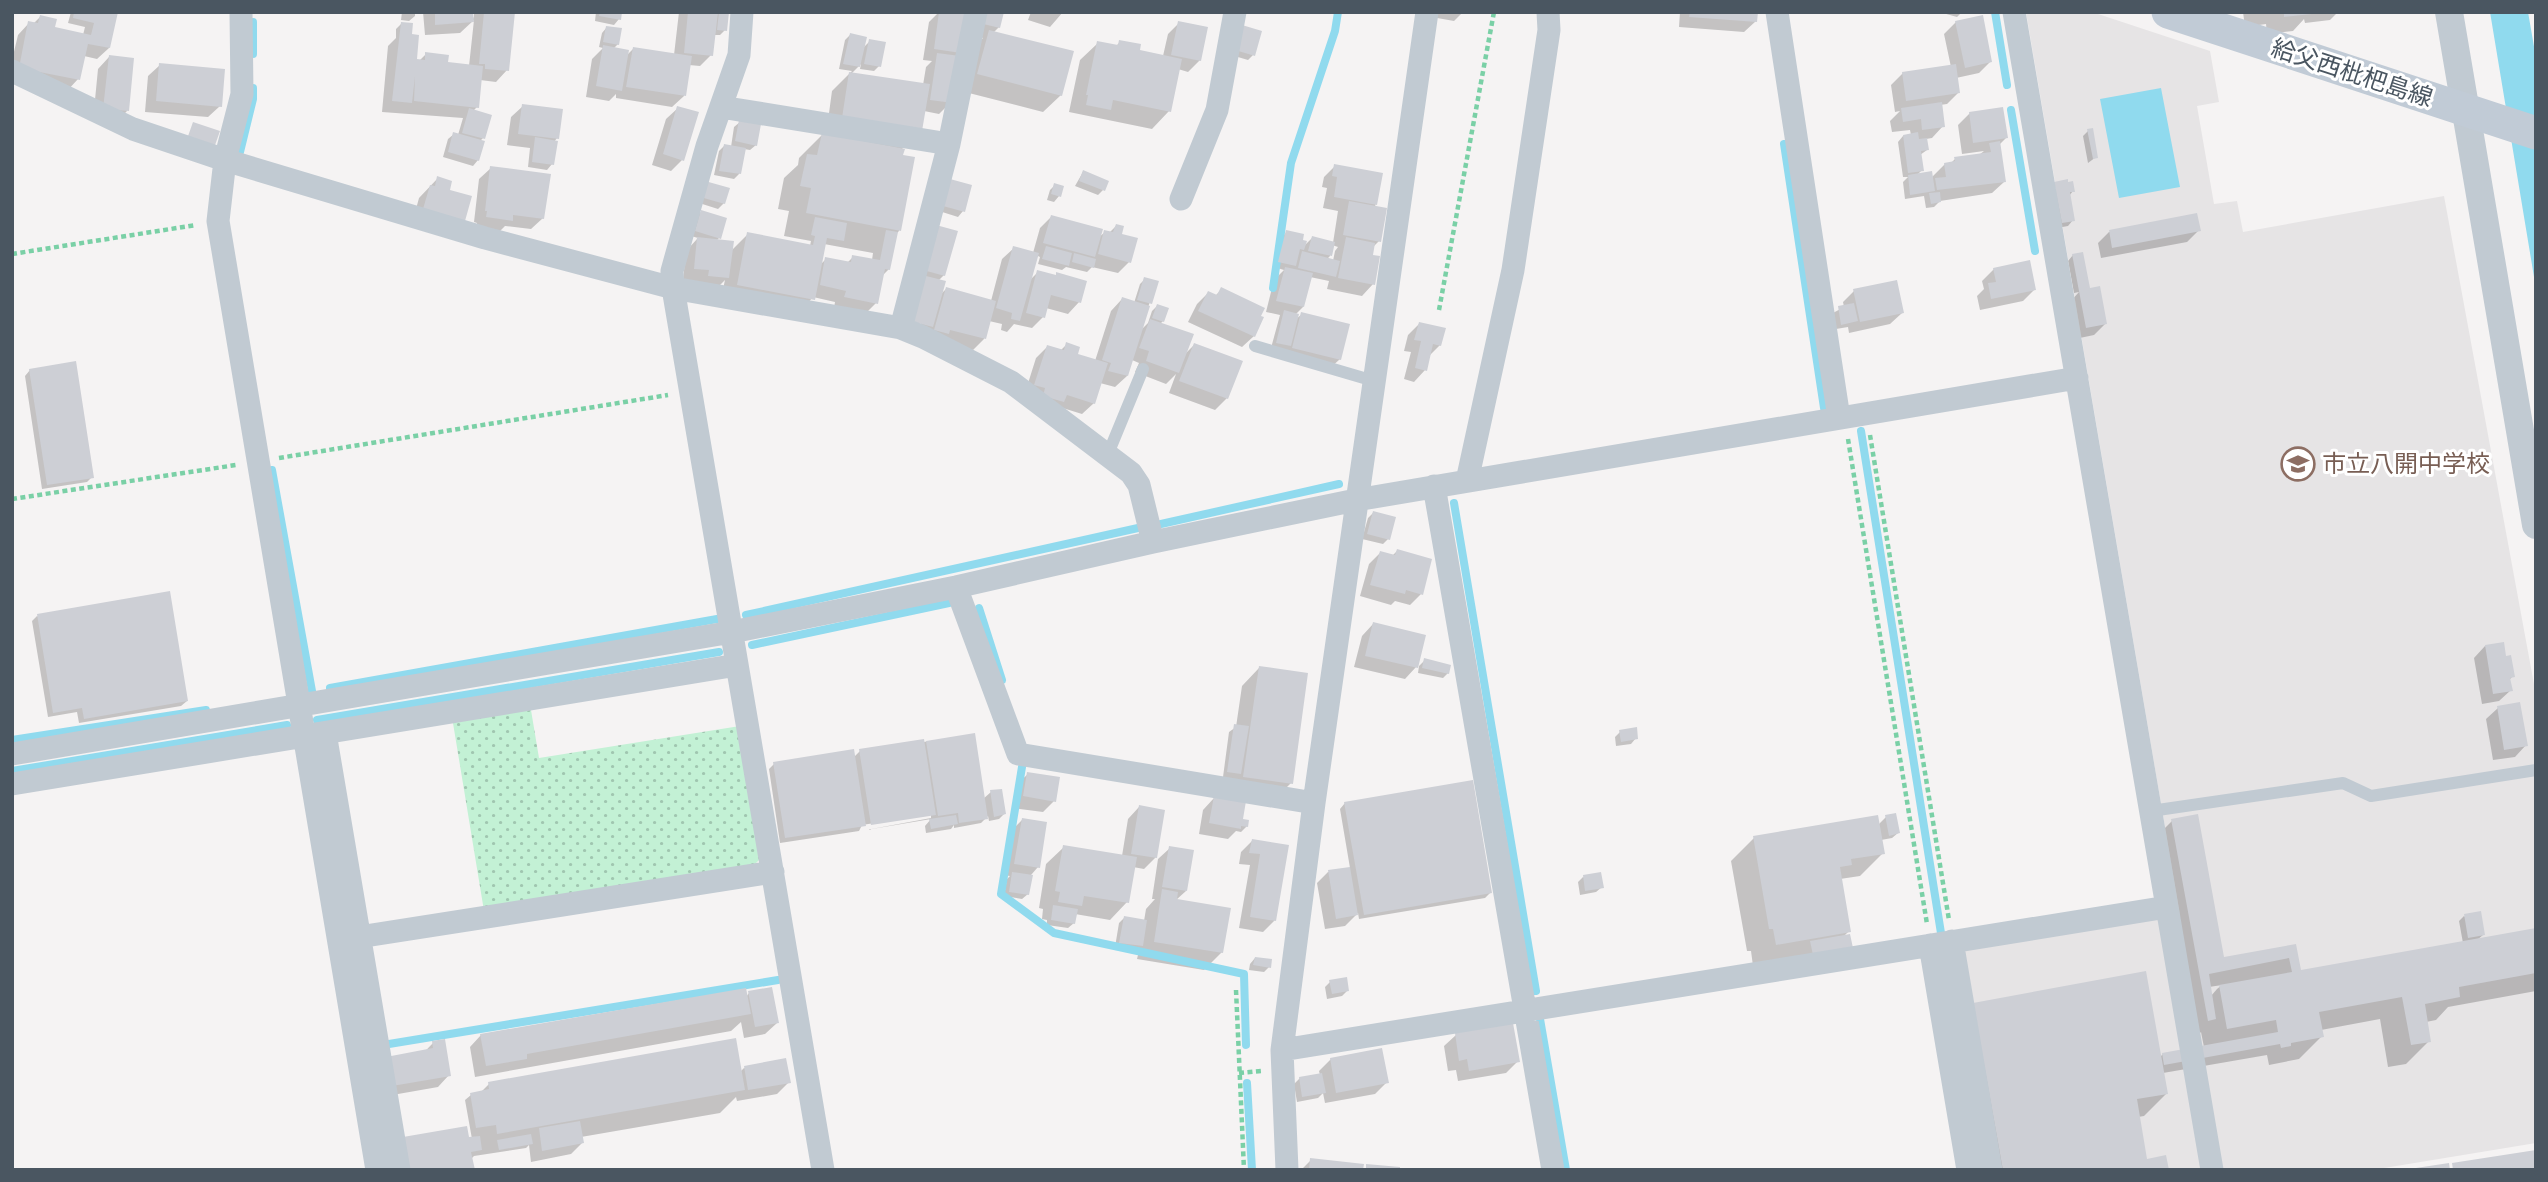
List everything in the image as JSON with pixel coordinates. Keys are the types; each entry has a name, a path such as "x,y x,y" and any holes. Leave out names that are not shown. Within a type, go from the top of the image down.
{"main road":[{"name":"給父西枇杷島線","path":"2168,12 2243,25 2465,110 2536,134"}],"street":[{"path":"241,12 242,94 225,160 218,221 300,706 315,734 349,938 377,1170"},
{"path":"742,12 739,55 707,146 672,271 673,288 823,1170"},
{"path":"901,328 949,144 976,12"},
{"path":"1181,199 1217,110 1235,12"},
{"path":"1287,1170 1282,1050 1356,499 1427,12"},
{"path":"1467,481 1513,271 1549,30 1548,12"},
{"path":"1777,12 1850,416"},
{"path":"2014,12 2211,1170"},
{"path":"2449,12 2536,525"},
{"path":"12,71 133,129 225,160 485,238 673,288 901,328 923,337 1011,382 1131,473 1139,485 1153,542"},
{"path":"721,107 949,144"},
{"path":"12,754 732,632 956,587 1356,499 2077,378"},
{"path":"1434,486 1553,1170"},
{"path":"956,587 1018,754 1314,803"},
{"path":"12,784 737,664"},
{"path":"349,938 773,872"},
{"path":"1282,1050 2167,907"},
{"path":"349,938 399,1170"},
{"path":"1941,943 1968,1170"},
{"path":"1941,943 1991,1170"}],"lane":[{"path":"1255,346 1374,381"},
{"path":"1108,454 1143,369"},
{"path":"2151,811 2343,783 2371,796 2536,770"}],"path":[{"path":"1439,310 1494,12"},
{"path":"12,254 218,221"},
{"path":"12,499 692,391"},
{"path":"1850,416 1941,943"},
{"path":"1850,416 1941,943"},
{"path":"1236,990 1244,1170"}],"shaded area":[{"name":"市立八開中学校","path":"2026,12 2092,12 2210,51 2219,102 2197,106 2214,204 2237,201 2243,232 2444,196 2536,695 2536,1143 2372,1170 1995,1170 1958,951 2180,915"}],"green space":[{"path":"530,704 539,758 740,726 762,857 751,868 484,911 452,717"}],"water":[{"path":"2490,12 2528,12 2536,58 2536,289"},
{"path":"2161,88 2180,187 2119,198 2100,99"}],"building":[{"path":"74,12 118,12 110,48 88,44 80,80 19,68 28,21 38,23 40,15 57,19 55,27 91,35 94,23 73,18"},
{"path":"435,12 473,12 474,22 435,25"},
{"path":"484,12 515,12 509,71 485,69 485,64 479,64"},
{"path":"600,12 622,12 621,20 599,16"},
{"path":"688,12 718,12 713,56 684,53"},
{"path":"719,12 729,12 727,31 717,30"},
{"path":"939,12 967,13 961,53 934,49"},
{"path":"982,12 1004,12 1000,28 979,23"},
{"path":"1690,12 1758,12 1757,22 1689,17"},
{"path":"2284,12 2311,12 2312,14 2284,17"},
{"path":"1983,15 1992,62 1965,68 1955,21"},
{"path":"1178,21 1208,27 1201,61 1171,55"},
{"path":"401,22 413,23 412,34 419,35 417,59 425,60 425,52 449,55 448,62 483,66 479,108 414,101 415,76 412,103 392,101"},
{"path":"1242,25 1262,31 1255,56 1235,50"},
{"path":"606,26 622,28 619,45 603,42"},
{"path":"989,30 1074,51 1062,96 977,74"},
{"path":"850,33 867,37 860,67 843,64"},
{"path":"869,39 886,42 881,67 864,64"},
{"path":"1119,40 1141,44 1140,50 1182,59 1171,112 1113,100 1111,110 1086,105 1097,41 1118,45"},
{"path":"603,45 629,50 622,91 596,86"},
{"path":"633,47 692,56 686,96 626,87"},
{"path":"937,53 960,56 953,103 930,100"},
{"path":"109,55 134,58 129,111 103,109"},
{"path":"159,63 225,69 222,107 156,101"},
{"path":"1956,64 1960,93 1906,101 1902,72"},
{"path":"849,72 930,84 922,131 842,118"},
{"path":"1942,102 1945,127 1922,130 1921,119 1903,122 1901,108"},
{"path":"522,104 563,109 559,139 518,134"},
{"path":"677,106 699,112 684,161 663,154"},
{"path":"2003,107 2008,138 1973,143 1969,112"},
{"path":"469,108 492,115 485,139 462,133"},
{"path":"739,120 761,124 757,146 735,141"},
{"path":"193,122 220,131 214,148 187,139"},
{"path":"2093,128 2098,158 2093,159 2087,129"},
{"path":"453,132 485,141 479,161 448,152"},
{"path":"1918,132 1919,139 1927,138 1929,150 1921,151 1924,171 1908,173 1903,135"},
{"path":"822,133 905,149 903,155 915,157 901,231 806,213 811,188 800,186 807,154 817,155"},
{"path":"535,137 558,141 554,165 532,162"},
{"path":"2000,141 2006,182 1937,190 1935,178 1946,177 1944,163 1955,161 1954,157 1991,152 1989,143"},
{"path":"724,144 746,148 741,174 719,171"},
{"path":"1334,164 1383,173 1377,205 1334,197 1337,177 1332,176"},
{"path":"490,166 551,174 544,219 513,215 513,221 486,217"},
{"path":"1083,170 1109,181 1105,191 1079,181"},
{"path":"1932,171 1935,191 1910,195 1908,175"},
{"path":"437,176 452,181 450,190 472,196 465,221 423,209 430,185 435,186"},
{"path":"950,179 972,185 965,212 943,206"},
{"path":"2068,179 2068,182 2073,181 2075,192 2070,192 2075,221 2062,223 2054,182"},
{"path":"705,181 730,188 725,204 700,197"},
{"path":"1054,183 1064,186 1061,197 1051,194"},
{"path":"1940,192 1941,202 1931,204 1929,193"},
{"path":"1349,201 1387,208 1381,242 1343,235"},
{"path":"701,210 727,218 721,239 695,231"},
{"path":"2197,213 2201,231 2112,248 2109,230"},
{"path":"1051,215 1103,229 1095,257 1043,243"},
{"path":"815,217 847,223 844,241 827,238 815,300 737,285 747,232 813,245 815,236 811,235"},
{"path":"1116,224 1124,226 1122,234 1138,238 1131,263 1098,254 1104,230 1113,232"},
{"path":"936,225 958,231 945,276 923,270"},
{"path":"886,230 898,232 890,270 885,269 878,304 844,297 846,291 820,285 825,257 851,262 852,255 880,260"},
{"path":"1286,230 1304,234 1303,240 1307,241 1304,250 1300,249 1296,266 1278,262"},
{"path":"1312,236 1335,242 1332,256 1308,251"},
{"path":"697,237 734,241 729,278 708,276 709,270 694,269"},
{"path":"1346,237 1375,243 1373,255 1380,256 1375,285 1338,278"},
{"path":"1013,246 1039,253 1020,321 1011,319 1012,313 996,308"},
{"path":"1046,246 1072,253 1069,266 1042,259"},
{"path":"1302,251 1340,261 1336,277 1298,268"},
{"path":"2083,252 2090,288 2100,286 2107,324 2086,328 2072,254"},
{"path":"1074,253 1096,259 1094,268 1072,262"},
{"path":"2030,260 2036,290 1991,299 1988,283 1996,282 1993,268"},
{"path":"1285,267 1313,273 1304,307 1276,301"},
{"path":"1037,270 1056,275 1056,272 1087,281 1081,303 1051,295 1045,318 1026,313"},
{"path":"922,275 946,281 933,327 910,321"},
{"path":"1144,277 1159,281 1152,304 1137,300"},
{"path":"1897,280 1904,313 1860,322 1853,289"},
{"path":"946,287 996,301 986,339 950,330 949,334 934,330"},
{"path":"1221,287 1265,308 1255,337 1198,311 1208,291 1217,295"},
{"path":"1122,297 1150,306 1128,376 1108,371 1111,363 1102,360"},
{"path":"1854,303 1858,321 1841,325 1838,306"},
{"path":"1157,304 1169,308 1164,322 1152,318"},
{"path":"1284,310 1299,314 1291,346 1276,343"},
{"path":"1301,312 1350,324 1341,360 1292,348"},
{"path":"1150,319 1194,334 1179,373 1146,361 1149,351 1139,348"},
{"path":"1419,322 1446,328 1441,346 1433,344 1427,371 1415,368 1421,341 1414,340"},
{"path":"1066,342 1080,347 1078,354 1108,363 1095,404 1067,395 1064,402 1043,396 1045,388 1034,385 1047,345 1064,350"},
{"path":"1194,343 1243,361 1228,399 1179,381"},
{"path":"76,361 94,478 47,485 29,369"},
{"path":"1373,511 1396,517 1390,540 1367,534"},
{"path":"1397,549 1432,559 1423,595 1406,590 1405,594 1370,585 1380,551 1395,555"},
{"path":"170,591 188,701 84,719 82,708 53,713 37,614"},
{"path":"1373,622 1426,635 1418,668 1365,656"},
{"path":"2504,642 2506,656 2511,655 2515,677 2510,678 2513,691 2493,694 2485,645"},
{"path":"1424,658 1451,665 1449,674 1422,668"},
{"path":"1259,666 1308,673 1293,784 1243,777"},
{"path":"2520,702 2528,746 2504,750 2497,706"},
{"path":"1234,724 1249,726 1241,774 1227,772"},
{"path":"1637,727 1638,739 1621,742 1619,730"},
{"path":"975,733 988,819 959,823 958,813 938,816 926,741"},
{"path":"924,739 936,815 871,825 859,749"},
{"path":"854,749 866,826 785,838 773,762"},
{"path":"1027,772 1060,777 1056,802 1023,796"},
{"path":"1473,780 1492,893 1364,915 1344,802"},
{"path":"1002,789 1006,814 994,817 990,790"},
{"path":"1214,796 1246,801 1243,819 1249,820 1248,827 1241,826 1241,829 1209,823"},
{"path":"1139,805 1165,810 1157,858 1131,854"},
{"path":"1896,813 1900,833 1889,836 1885,815"},
{"path":"2198,814 2224,957 2296,944 2301,970 2536,928 2536,973 2459,987 2460,997 2425,1004 2431,1042 2411,1045 2402,997 2319,1012 2324,1037 2291,1043 2291,1046 2281,1048 2280,1044 2164,1065 2162,1053 2278,1032 2276,1020 2227,1029 2219,985 2292,972 2289,958 2209,974 2216,1019 2208,1021 2171,819"},
{"path":"956,815 958,824 931,829 929,819"},
{"path":"1878,815 1885,854 1851,859 1852,865 1840,867 1851,932 1776,945 1773,929 1769,929 1753,836"},
{"path":"1022,818 1047,822 1040,868 1014,864"},
{"path":"1252,839 1289,845 1276,921 1250,917 1260,854 1249,853"},
{"path":"1063,845 1137,857 1129,903 1084,896 1082,906 1058,902 1060,892 1055,891"},
{"path":"1169,846 1194,850 1187,891 1162,887"},
{"path":"1350,867 1358,915 1336,919 1328,870"},
{"path":"1012,872 1033,875 1029,895 1009,892"},
{"path":"1601,872 1604,888 1585,891 1583,875"},
{"path":"1162,889 1178,892 1177,899 1231,908 1223,953 1154,942"},
{"path":"1053,905 1078,909 1075,924 1051,920"},
{"path":"2481,911 2485,935 2468,938 2464,914"},
{"path":"1124,916 1147,920 1143,946 1119,943"},
{"path":"1850,934 1853,948 1813,955 1810,941"},
{"path":"1255,957 1272,959 1271,968 1253,965"},
{"path":"2146,971 2168,1094 2137,1099 2147,1159 2166,1155 2169,1170 2003,1170 1973,1003"},
{"path":"1347,977 1349,991 1332,994 1329,980"},
{"path":"772,987 779,1023 755,1027 748,991"},
{"path":"746,988 751,1014 527,1054 527,1059 486,1066 480,1034"},
{"path":"1513,1023 1520,1062 1469,1071 1467,1059 1459,1061 1455,1033"},
{"path":"736,1038 745,1090 497,1134 496,1125 476,1128 470,1093 489,1089 488,1082"},
{"path":"445,1039 451,1076 392,1086 386,1057 433,1048 432,1041"},
{"path":"1382,1048 1389,1083 1336,1093 1330,1058"},
{"path":"786,1058 791,1083 748,1090 744,1066"},
{"path":"1322,1073 1326,1093 1302,1097 1299,1077"},
{"path":"580,1121 584,1143 542,1151 539,1128"},
{"path":"467,1126 469,1137 480,1136 482,1150 471,1152 475,1170 409,1170 403,1137"},
{"path":"531,1134 533,1144 499,1150 497,1140"},
{"path":"2536,1150 2536,1170 2453,1170 2452,1163"},
{"path":"1310,1158 1364,1164 1363,1170 1309,1170"},
{"path":"2449,1163 2450,1170 2416,1168"},
{"path":"1366,1164 1400,1167 1400,1170 1366,1170"}],"waterway":[{"path":"1273,288 1291,163 1335,31 1338,12"},
{"path":"1995,12 2007,85"},
{"path":"253,22 253,54"},
{"path":"240,152 253,99 253,88"},
{"path":"2011,110 2035,251"},
{"path":"1784,144 1824,408"},
{"path":"1861,431 1941,933"},
{"path":"272,470 312,691"},
{"path":"1161,524 1339,484"},
{"path":"1454,503 1536,991"},
{"path":"746,615 1138,528"},
{"path":"752,645 949,603"},
{"path":"979,608 1002,680"},
{"path":"330,688 717,619"},
{"path":"317,720 719,652"},
{"path":"12,740 206,710"},
{"path":"12,771 287,725"},
{"path":"1022,767 1001,894 1054,933 1244,974 1246,1045"},
{"path":"389,1044 778,980"},
{"path":"1540,1019 1566,1170"},
{"path":"1247,1083 1252,1170"}],"place":[{"name":"市立八開中学校","path":"2298,464"}]}
